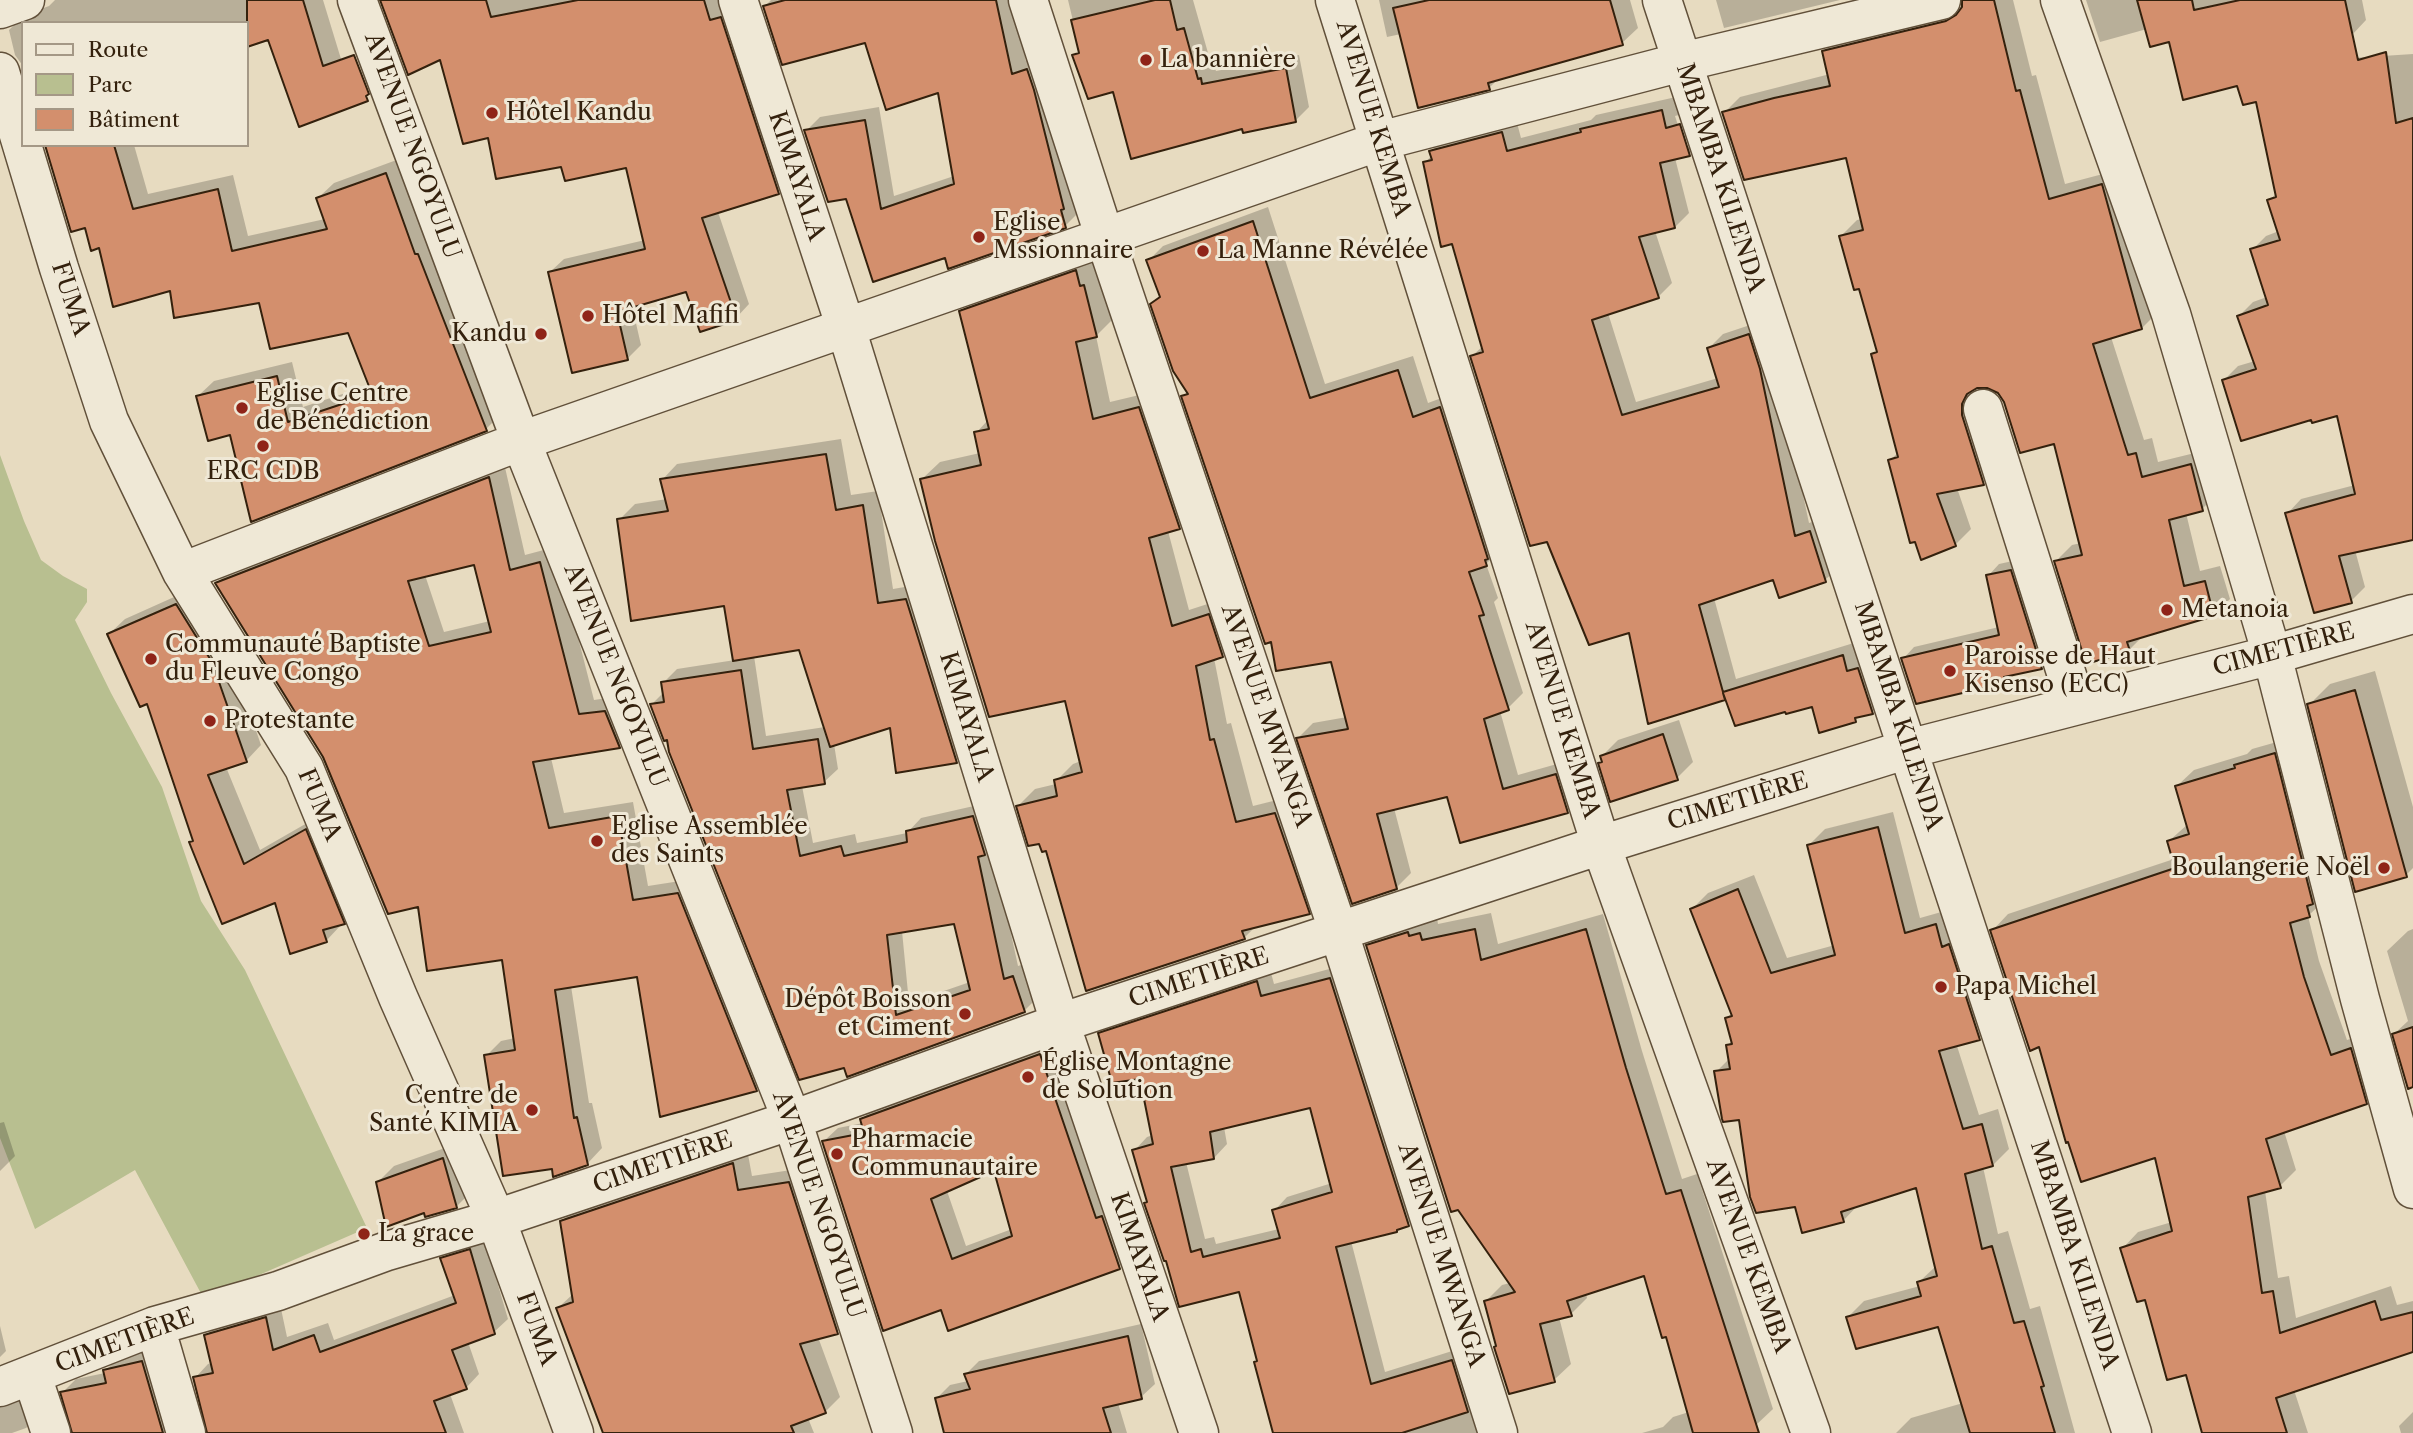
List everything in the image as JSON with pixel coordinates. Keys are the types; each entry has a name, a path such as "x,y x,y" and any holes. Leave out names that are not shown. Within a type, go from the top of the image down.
{"street":[{"path":"0,9 25,0"},
{"name":"AVENUE NGOYULU","path":"357,0 521,441 792,1120 894,1433"},
{"name":"KIMAYALA","path":"738,0 846,328 1059,1023 1199,1433"},
{"name":"AVENUE MWANGA","path":"1028,0 1105,238 1339,933 1497,1433"},
{"name":"AVENUE KEMBA","path":"1335,0 1601,845 1811,1433"},
{"name":"MBAMBA KILENDA","path":"1662,0 2132,1433"},
{"path":"182,572 521,441 1380,141 1682,62 1941,0"},
{"path":"2060,0 2171,314 2272,655 2360,999 2413,1189"},
{"name":"FUMA","path":"0,72 21,142"},
{"name":"FUMA","path":"23,147 110,421 182,572 304,768 398,997 496,1219 574,1433"},
{"path":"1983,409 2076,704"},
{"name":"CIMETIÈRE","path":"16,1381 155,1326 278,1291 387,1251 496,1219 792,1120 1059,1023 1601,845 1908,749 2272,655 2413,614"},
{"path":"155,1326 186,1433"},
{"path":"16,1381 51,1433"}],"green space":[{"path":"0,455 41,560 87,589 87,602 75,620 162,787 201,901 245,970 367,1228 204,1299 135,1170 35,1229 0,1138"}],"building":[{"path":"247,0 303,0 323,66 354,55 369,94 366,96 368,101 299,127 268,40 248,47"},
{"path":"380,0 486,0 491,17 578,0 704,0 710,20 721,17 779,194 702,218 737,320 700,332 686,292 617,312 628,360 572,373 548,272 645,249 626,168 565,181 561,167 496,179 488,138 463,144 440,60 408,75"},
{"path":"785,0 996,0 1012,74 1027,69 1034,90 1064,209 1061,210 1066,228 948,269 945,258 873,282 846,199 828,202 804,130 865,120 881,209 954,184 938,93 886,110 865,43 782,65 763,6"},
{"path":"1155,0 1170,0 1177,30 1184,28 1198,79 1201,78 1202,84 1286,68 1296,122 1243,133 1242,129 1131,159 1113,92 1088,99 1072,55 1079,53 1071,20"},
{"path":"1429,0 1610,0 1623,45 1488,83 1490,90 1418,108 1393,8"},
{"path":"1962,0 1994,0 2016,91 2020,90 2049,199 2102,184 2142,329 2093,344 2128,455 2136,453 2142,477 2191,464 2203,511 2169,520 2184,586 2205,581 2214,616 2127,642 2130,651 2086,664 2054,561 2082,555 2054,444 2020,453 2004,402 1998,393 1987,388 1977,388 1967,394 1962,404 1962,415 1984,485 1937,494 1956,546 1921,560 1915,542 1910,543 1888,460 1898,457 1871,354 1877,352 1859,289 1854,290 1839,236 1863,230 1846,158 1744,180 1722,112 1830,86 1822,51 1946,21 1956,15 1962,7"},
{"path":"2137,0 2192,0 2194,10 2240,0 2345,0 2358,60 2386,52 2396,123 2413,118 2413,540 2339,556 2352,603 2314,613 2285,513 2355,494 2337,416 2312,423 2311,420 2241,441 2222,380 2256,369 2237,316 2268,305 2250,249 2280,240 2267,200 2276,197 2256,102 2243,105 2237,86 2183,100 2169,42 2150,47"},
{"path":"1662,110 1666,128 1680,124 1690,156 1660,163 1675,228 1639,237 1659,298 1592,320 1622,415 1719,387 1707,348 1749,334 1760,369 1795,536 1810,531 1826,582 1779,598 1773,580 1699,605 1723,692 1843,655 1847,671 1858,668 1873,714 1855,718 1856,722 1819,733 1812,707 1735,726 1723,693 1725,700 1648,724 1629,633 1589,645 1547,542 1530,546 1470,356 1483,352 1452,244 1441,247 1423,162 1432,160 1429,151 1502,132 1507,151 1581,132 1580,129"},
{"path":"46,147 115,147 133,209 218,189 232,251 327,229 316,198 386,173 415,254 418,254 487,431 251,522 230,435 208,441 196,396 277,376 288,422 372,394 348,333 270,349 259,303 174,318 170,291 113,307 99,248 91,251 85,228 71,232"},
{"path":"1253,221 1310,398 1398,370 1413,417 1440,407 1488,559 1485,560 1487,566 1469,572 1484,615 1479,616 1509,710 1484,719 1503,789 1556,774 1568,813 1460,843 1447,797 1377,814 1397,889 1352,904 1296,738 1348,729 1331,662 1276,671 1271,642 1265,644 1181,396 1188,394 1173,371 1150,304 1160,297 1146,260"},
{"path":"1076,270 1080,286 1084,285 1097,337 1076,342 1093,419 1139,407 1180,529 1149,538 1172,626 1209,614 1223,657 1196,666 1210,740 1214,739 1236,822 1275,813 1310,914 1242,931 1245,939 1086,991 1046,851 1042,852 1039,844 1028,846 1016,806 1057,796 1054,780 1082,772 1065,701 989,717 935,541 920,479 981,465 974,432 989,429 959,311"},
{"path":"826,454 836,510 863,505 878,603 906,599 957,763 896,773 890,728 830,747 799,650 733,661 724,606 631,621 617,519 668,511 660,479"},
{"path":"489,477 510,570 540,562 579,714 605,711 620,748 533,762 549,828 618,816 633,900 678,893 757,1091 660,1117 637,977 555,990 574,1118 577,1117 588,1165 553,1177 552,1169 503,1176 484,1055 515,1050 502,960 427,971 418,907 388,914 323,757 215,583","holes":["474,565 491,632 429,646 408,581"]},
{"path":"2011,570 2042,669 2004,677 2005,683 1916,704 1901,658 1999,635 1986,575"},
{"path":"176,604 212,662 247,762 208,775 244,864 306,829 345,924 323,930 327,942 290,954 275,903 222,924 189,842 193,841 147,704 140,707 107,634"},
{"path":"741,670 753,749 818,739 825,784 787,790 800,856 841,846 844,856 907,842 906,831 973,816 985,855 978,857 1004,979 1013,976 1025,1012 847,1077 844,1068 799,1080 669,752 667,740 664,741 650,704 664,702 661,682","holes":["954,924 970,990 896,1015 887,935"]},
{"path":"2355,690 2407,877 2355,892 2307,704"},
{"path":"1663,734 1678,780 1610,802 1598,763 1602,762 1600,756"},
{"path":"2275,753 2313,904 2307,906 2310,917 2290,923 2304,977 2331,1055 2351,1048 2367,1104 2266,1139 2281,1188 2248,1197 2262,1293 2273,1291 2280,1333 2375,1301 2381,1320 2413,1312 2413,1352 2276,1398 2287,1433 2202,1433 2186,1375 2167,1380 2145,1300 2137,1302 2120,1248 2172,1231 2155,1158 2081,1182 2068,1142 2066,1143 2039,1047 2030,1051 1990,930 2175,868 2167,841 2189,834 2175,786"},
{"path":"1878,827 1905,933 1936,924 1942,947 1949,944 1980,1040 1939,1051 1963,1129 1982,1124 1993,1166 1965,1174 1982,1249 1992,1246 2014,1323 2024,1321 2055,1433 1970,1433 1938,1327 1856,1349 1846,1317 1921,1296 1917,1282 1937,1276 1916,1188 1841,1212 1844,1222 1802,1233 1795,1207 1756,1213 1750,1197 1739,1120 1723,1122 1722,1119 1714,1071 1730,1069 1726,1045 1732,1044 1725,1018 1732,1016 1690,909 1738,889 1771,973 1835,955 1807,845"},
{"path":"1475,929 1481,960 1586,929 1666,1194 1681,1190 1759,1433 1693,1433 1666,1337 1662,1338 1644,1276 1567,1301 1572,1316 1540,1324 1555,1382 1509,1394 1494,1347 1496,1346 1484,1301 1515,1292 1458,1210 1451,1212 1366,945 1408,932 1409,936 1420,933 1422,940"},
{"path":"1330,978 1409,1226 1397,1232 1336,1247 1371,1384 1452,1360 1468,1412 1402,1433 1273,1433 1239,1292 1179,1307 1166,1261 1144,1203 1147,1202 1132,1150 1153,1144 1140,1079 1112,1083 1098,1033 1257,981 1261,996","holes":["1310,1108 1332,1192 1272,1210 1280,1238 1203,1257 1201,1249 1191,1252 1171,1167 1214,1159 1210,1132"]},
{"path":"2413,1027 2413,1087 2408,1089 2392,1034"},
{"path":"1040,1054 1096,1218 1102,1216 1120,1269 948,1331 941,1310 883,1331 822,1141 864,1133 860,1119","holes":["994,1171 1012,1236 952,1259 931,1199"]},
{"path":"443,1158 457,1208 425,1217 424,1213 386,1227 376,1182"},
{"path":"733,1163 738,1190 789,1182 838,1334 800,1344 826,1413 791,1426 794,1433 603,1433 556,1308 573,1302 560,1221"},
{"path":"470,1249 495,1334 452,1350 467,1389 434,1401 446,1433 207,1433 193,1377 213,1373 204,1335 266,1317 273,1350 314,1335 320,1352 456,1303 440,1258"},
{"path":"1128,1336 1142,1399 1103,1408 1111,1433 944,1433 935,1398 970,1389 964,1374"},
{"path":"142,1361 163,1433 72,1433 60,1392 106,1383 103,1370"}],"place":[{"name":"La bannière","path":"1146,60"},
{"name":"Hôtel Kandu","path":"492,113"},
{"name":"Eglise Mssionnaire","path":"979,237"},
{"name":"La Manne Révélée","path":"1203,251"},
{"name":"Hôtel Mafifi","path":"588,316"},
{"name":"Kandu","path":"541,334"},
{"name":"Eglise Centre de Bénédiction","path":"242,408"},
{"name":"ERC CDB","path":"263,446"},
{"name":"Metanoia","path":"2167,610"},
{"name":"Communauté Baptiste du Fleuve Congo","path":"151,659"},
{"name":"Paroisse de Haut Kisenso (ECC)","path":"1950,671"},
{"name":"Protestante","path":"210,721"},
{"name":"Eglise Assemblée des Saints","path":"597,841"},
{"name":"Boulangerie Noël","path":"2384,868"},
{"name":"Papa Michel","path":"1941,987"},
{"name":"Dépôt Boisson et Ciment","path":"965,1014"},
{"name":"Église Montagne de Solution","path":"1028,1077"},
{"name":"Centre de Santé KIMIA","path":"532,1110"},
{"name":"Pharmacie Communautaire","path":"837,1154"},
{"name":"La grace","path":"364,1234"}]}
